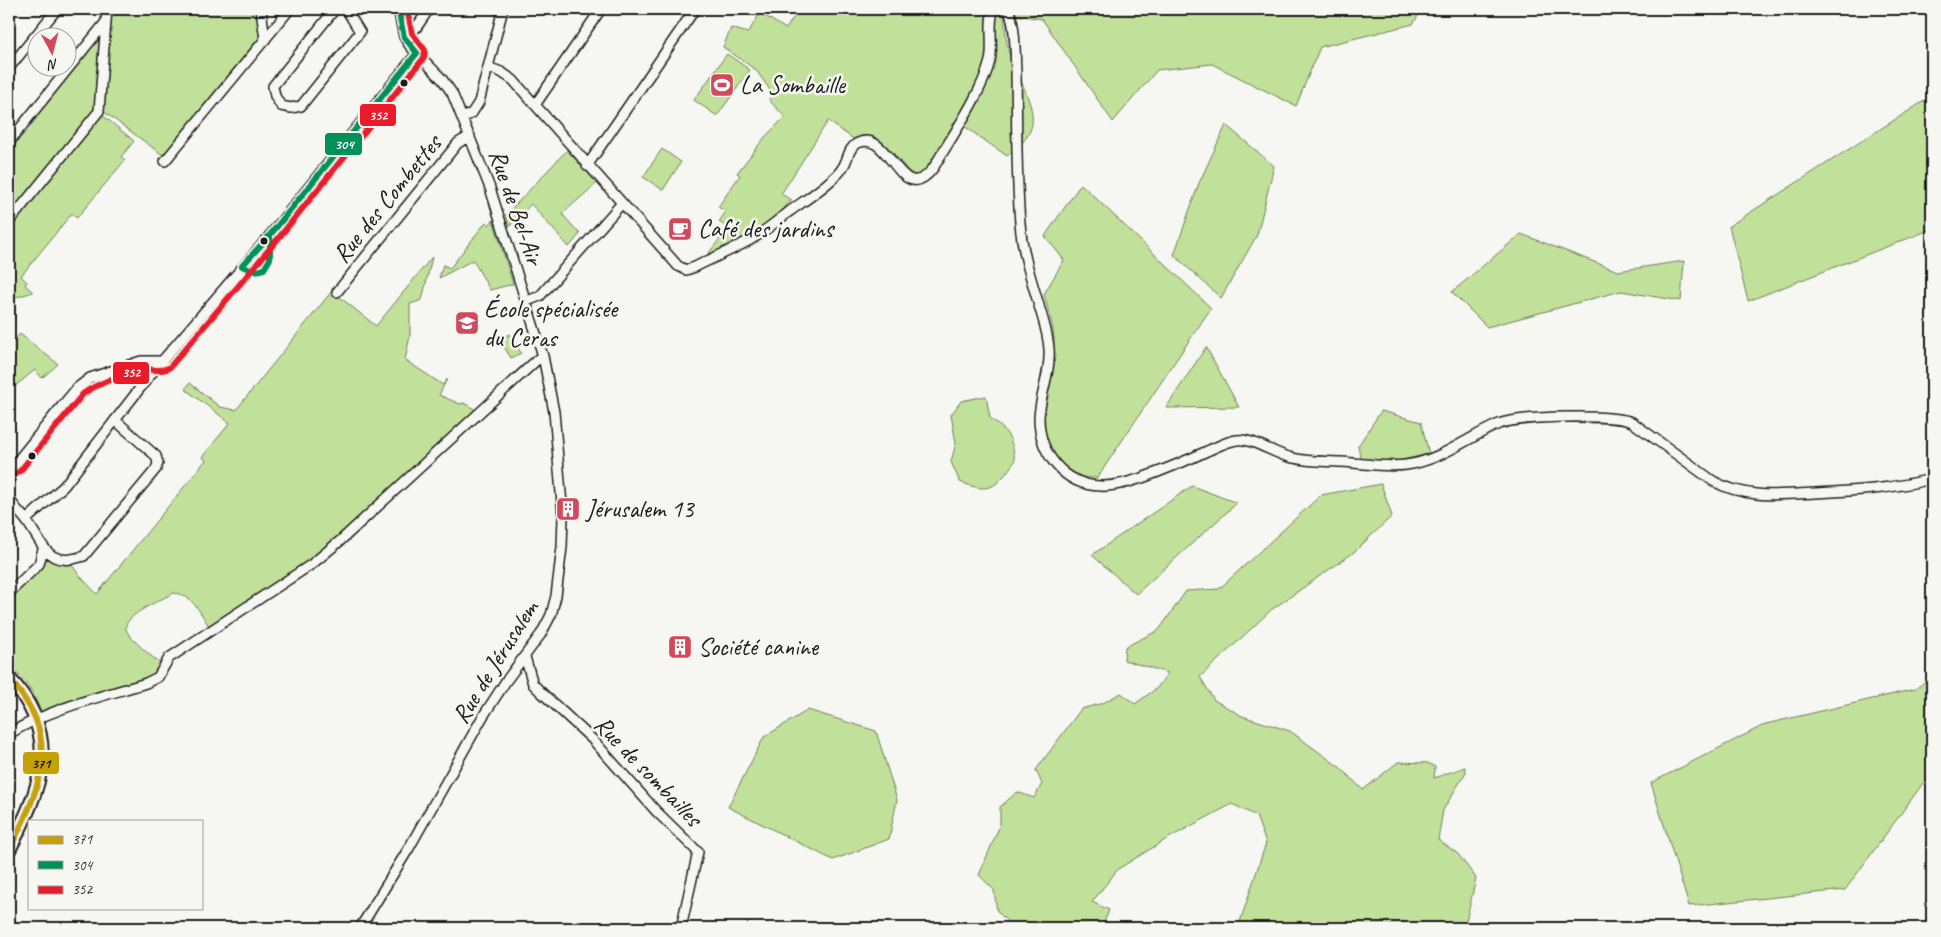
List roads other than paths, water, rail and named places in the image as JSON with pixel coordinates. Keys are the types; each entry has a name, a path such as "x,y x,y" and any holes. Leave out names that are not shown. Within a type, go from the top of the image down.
{"main road":[{"path":"9,678 26,699 35,720 42,751 40,781 29,811 9,850"}],"street":[{"path":"9,68 57,9"},
{"path":"9,222 99,111 106,9"},
{"path":"261,9 265,40"},
{"path":"165,161 290,9"},
{"path":"335,9 274,86 280,106 291,108 300,106 360,32 346,9"},
{"name":"Rue de Bel-Air","path":"398,9 404,37 449,87 463,118 490,188 526,301 540,296 622,203"},
{"path":"404,37 416,28 429,9"},
{"path":"463,118 477,107 503,9"},
{"path":"535,105 600,9"},
{"path":"588,166 695,9"},
{"path":"488,67 508,75 678,266 686,270 759,234 832,180 844,166 853,147 859,143 877,145 906,177 916,181 921,180 934,167 982,84 991,59 993,43 990,18 996,9"},
{"path":"1008,9 1012,19 1015,58 1021,238 1030,277 1046,330 1049,349 1048,369 1040,408 1040,428 1044,447 1049,456 1055,465 1071,478 1099,486 1122,484 1165,469 1228,442 1242,440 1292,458 1386,466 1407,465 1435,456 1498,424 1511,421 1608,417 1622,418 1632,422 1714,481 1728,489 1751,494 1772,495 1871,491 1932,479"},
{"path":"9,142 106,23"},
{"path":"26,520 64,486 162,361 266,240 417,53"},
{"name":"Rue des Combettes","path":"337,292 458,143 470,136"},
{"name":"Rue de Jérusalem","path":"360,928 482,718 506,681 541,634 551,616 556,596 562,547 563,516 554,412 543,356 526,301"},
{"path":"9,734 35,720 74,704 158,677 169,658 312,564 340,541 478,412 543,356"},
{"path":"9,480 11,463 78,388 90,378 141,361 162,361"},
{"path":"9,497 43,548 58,560 84,556 156,469 158,462 156,456 115,420"},
{"path":"9,593 39,564 43,548"},
{"name":"Rue de sombailles","path":"525,657 533,684 540,692 593,740 656,811 698,852 681,928"}],"place":[{"name":"La Sombaille","path":"722,85"},
{"name":"Café des jardins","path":"680,229"},
{"name":"École spécialisée du Ceras","path":"467,323"},
{"name":"Jérusalem 13","path":"568,509"},
{"name":"Société canine","path":"680,647"}]}
